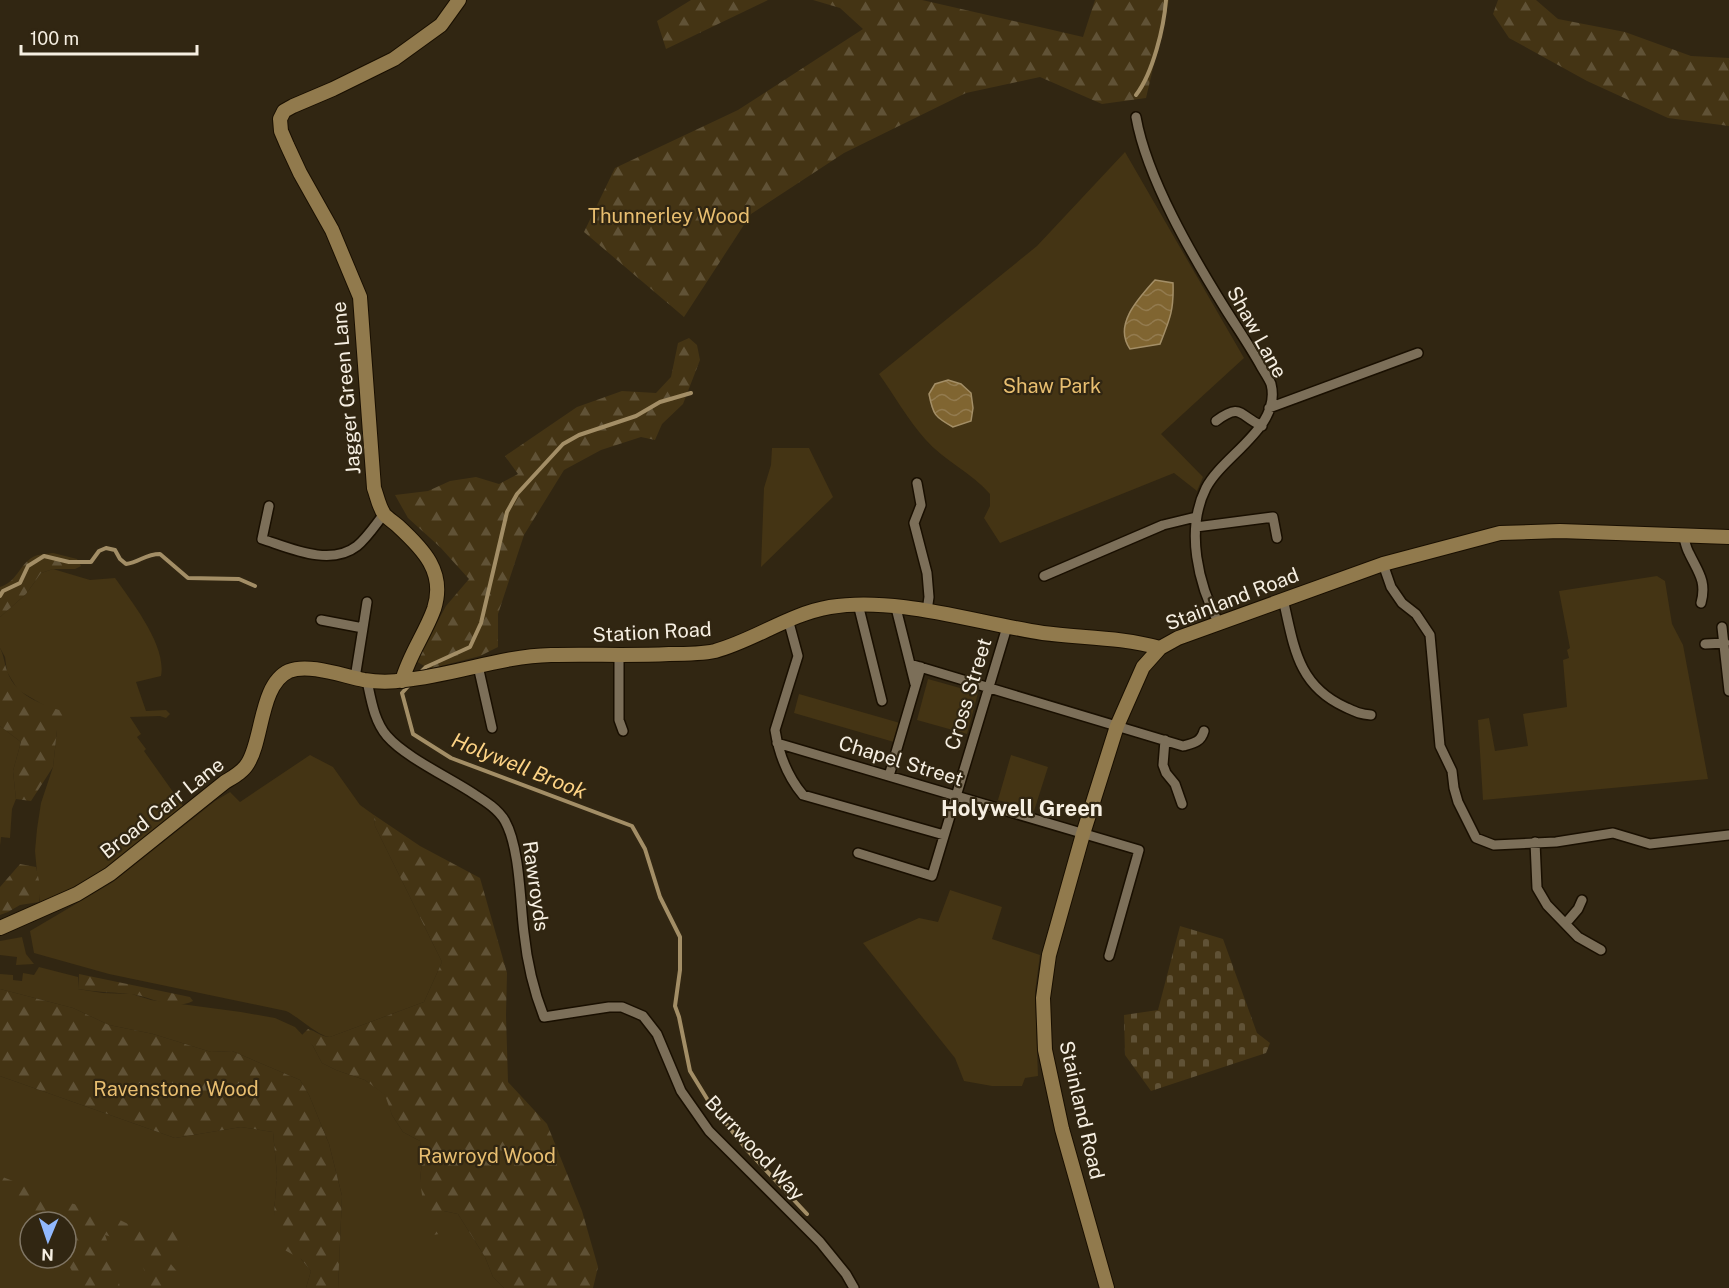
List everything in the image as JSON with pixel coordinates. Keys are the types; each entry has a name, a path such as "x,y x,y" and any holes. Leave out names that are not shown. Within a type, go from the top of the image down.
{"street":[{"name":"Jagger Green Lane","path":"403,681 407,664 434,609 437,594 436,580 431,561 420,547 384,514 374,488 360,297 332,230 287,145 281,131 280,119 284,111 293,106 333,89 394,58 441,25 459,0"},
{"name":"Shaw Lane","path":"1136,117 1147,157 1187,242 1209,283 1271,384 1269,408 1262,426 1226,461 1206,488 1196,522 1198,570 1209,605 1219,624"},
{"path":"1269,408 1418,353"},
{"path":"1216,421 1229,412 1244,413 1254,423 1262,426"},
{"path":"916,483 921,505 914,523 927,573 929,597 927,611"},
{"path":"269,506 262,539 306,553 324,555 341,554 357,546 384,514"},
{"path":"1044,576 1163,525 1274,517 1277,538"},
{"name":"Stainland Road","path":"1107,1288 1062,1129 1045,1040 1043,998 1049,955 1083,834 1117,726 1143,667 1160,648 1178,638 1383,564 1500,533 1560,531 1729,537"},
{"path":"1683,535 1698,569 1704,590 1701,603"},
{"path":"1383,564 1391,587 1402,603 1416,614 1430,635 1440,746 1452,771 1458,802 1476,838 1494,845 1556,842 1613,833 1650,844 1729,835"},
{"path":"1283,599 1297,658 1316,689 1336,704 1357,714 1371,715"},
{"path":"361,679 363,628 367,602"},
{"path":"858,604 882,701"},
{"name":"Station Road","path":"403,681 515,657 619,656 714,651 756,636 788,619 829,607 858,604 927,611 1045,633 1137,641 1160,648"},
{"path":"896,608 915,686"},
{"path":"788,619 798,656 775,730 777,743 790,780 803,795 945,835"},
{"path":"321,620 363,628"},
{"name":"Cross Street","path":"858,853 932,876 1007,627"},
{"path":"1722,627 1729,691"},
{"path":"1706,644 1725,643"},
{"path":"619,656 619,720 623,731"},
{"path":"910,664 1183,746 1195,743 1202,738 1204,730"},
{"path":"478,666 492,728"},
{"name":"Broad Carr Lane","path":"0,928 77,894 110,874 239,773 250,759 271,692 283,675 294,669 308,668 361,679 403,681"},
{"path":"889,776 921,668"},
{"name":"Rawroyds","path":"361,679 376,718 387,736 427,765 482,799 504,819 510,833 519,879 532,987 544,1017"},
{"path":"1165,740 1163,765 1175,784 1182,804"},
{"name":"Chapel Street","path":"777,743 1139,850 1109,956"},
{"path":"1535,842 1537,888 1547,904 1578,937 1601,950"},
{"path":"1566,923 1578,909 1582,900"},
{"name":"Burrwood Way","path":"544,1017 609,1007 622,1007 643,1016 657,1034 681,1091 709,1131 820,1242 846,1274 854,1288"}],"green space":[{"path":"691,0 768,0 666,49 657,21"},
{"name":"Thunnerley Wood","path":"813,0 922,0 1083,37 1095,0 1169,0 1146,98 1102,104 1040,77 966,93 844,153 751,214 684,317 584,232 615,168 738,110 863,29 840,8"},
{"path":"1498,0 1536,0 1558,19 1625,32 1691,56 1729,58 1729,126 1668,118 1587,81 1509,38 1493,14"},
{"name":"Shaw Park","path":"1125,152 1244,358 1161,434 1203,477 1197,491 1174,473 1000,543 984,518 990,506 990,494 983,486 932,447 907,416 879,374 1037,246"},
{"path":"689,338 697,345 700,360 683,404 662,424 655,440 641,437 601,450 564,470 524,535 498,614 498,647 480,656 429,669 416,661 446,606 469,579 440,547 408,518 395,495 428,491 450,481 476,477 499,484 518,474 505,456 577,407 622,391 656,393 671,377 678,343"},
{"path":"772,448 809,448 833,497 761,567 764,488 771,465"},
{"path":"53,553 77,559 81,566 75,569 53,569 41,573 26,594 0,617 0,587 6,585 28,560"},
{"path":"53,569 90,580 115,578 147,625 159,651 161,676 136,682 146,711 166,710 170,714 166,718 160,716 130,717 141,734 137,737 146,749 144,751 183,806 105,870 40,905 35,851 37,829 41,803 53,767 57,730 45,706 18,690 7,672 5,657 0,648 0,617 26,594 41,573"},
{"path":"1657,576 1665,581 1672,624 1683,645 1708,779 1483,800 1478,720 1489,718 1495,751 1528,746 1523,714 1567,707 1563,660 1569,658 1567,650 1570,648 1559,591"},
{"path":"0,648 11,680 25,695 73,714 57,730 53,767 31,801 16,799 13,771 21,742 0,726"},
{"path":"928,679 978,693 967,734 917,720"},
{"path":"799,694 900,723 894,742 794,713"},
{"path":"0,726 21,742 13,771 16,799 12,809 10,838 1,837 0,846"},
{"path":"310,755 333,767 360,805 374,815 375,826 442,962 424,1002 330,1037 320,1034 286,1011 109,974 34,953 30,931 113,882 215,801 230,792 240,802"},
{"path":"1011,755 1048,767 1034,811 998,800"},
{"name":"Rawroyd Wood","path":"374,815 420,846 480,878 507,973 508,1082 547,1124 582,1211 598,1267 593,1288 504,1288 493,1277 485,1257 458,1214 444,1211 439,1234 428,1236 420,1181 422,1161 420,1141 403,1132 392,1115 385,1095 365,1080 322,1063 313,1046 301,1036 308,1029 330,1037 424,1002 442,962 375,826"},
{"path":"20,864 36,867 40,885 39,902 20,905 0,915 0,887"},
{"path":"950,890 1002,907 992,939 1040,955 1035,992 1038,1076 1025,1078 1022,1086 992,1086 964,1081 955,1058 863,943 919,918 938,922"},
{"path":"1180,926 1223,939 1257,1033 1270,1043 1266,1053 1151,1091 1125,1055 1124,1015 1158,1010"},
{"path":"22,937 26,954 34,964 16,965 17,957 0,955 0,941"},
{"path":"39,967 78,977 78,989 132,994 151,1000 241,1012 275,1018 295,1027 313,1046 322,1063 365,1080 386,1095 392,1115 403,1132 420,1141 422,1161 420,1181 444,1211 458,1214 485,1257 493,1277 504,1288 338,1288 342,1196 329,1144 309,1095 300,1080 232,1051 211,1052 153,1034 109,1025 73,1008 0,989 0,974 13,975 13,980 22,981 23,973 34,975"},
{"path":"79,974 190,997 193,1001 177,1005 137,995 78,989"},
{"name":"Ravenstone Wood","path":"0,989 73,1008 109,1025 153,1034 211,1052 232,1051 300,1080 309,1095 329,1144 342,1196 338,1288 306,1288 311,1271 301,1259 279,1247 274,1214 277,1174 273,1132 241,1127 175,1138 0,1076"},
{"path":"0,1076 175,1138 241,1127 273,1132 277,1174 274,1214 301,1259 311,1271 306,1288 0,1288"},
{"path":"0,1176 50,1198 102,1211 130,1225 153,1230 176,1225 195,1232 191,1244 170,1263 179,1274 181,1288 147,1288 141,1252 119,1239 105,1235 115,1263 120,1288 81,1288 71,1270 78,1270 78,1210 30,1210 13,1200 0,1196"}],"water":[{"path":"1155,280 1173,283 1172,308 1166,328 1160,344 1130,349 1125,340 1126,322 1135,304"},
{"path":"948,380 961,384 971,393 973,408 971,421 953,427 936,415 929,394 935,384"}],"waterway":[{"name":"Holywell Brook","path":"1136,95 1148,75 1157,49 1166,0"},
{"name":"Holywell Brook","path":"420,673 426,667 470,647 481,623 507,512 517,494 563,444 579,435 636,416 660,402 691,393"},
{"path":"0,596 3,591 20,583 28,566 44,556 69,562 91,562 99,551 106,548 115,550 126,564 150,555 160,554 188,578 239,579 255,586"},
{"name":"Holywell Brook","path":"411,683 402,693 413,734 451,758 632,826 645,849 660,897 680,937 680,970 675,1006 690,1071 709,1102 747,1150 807,1214"}],"district":[{"name":"Holywell Green","path":"1022,808"}]}
